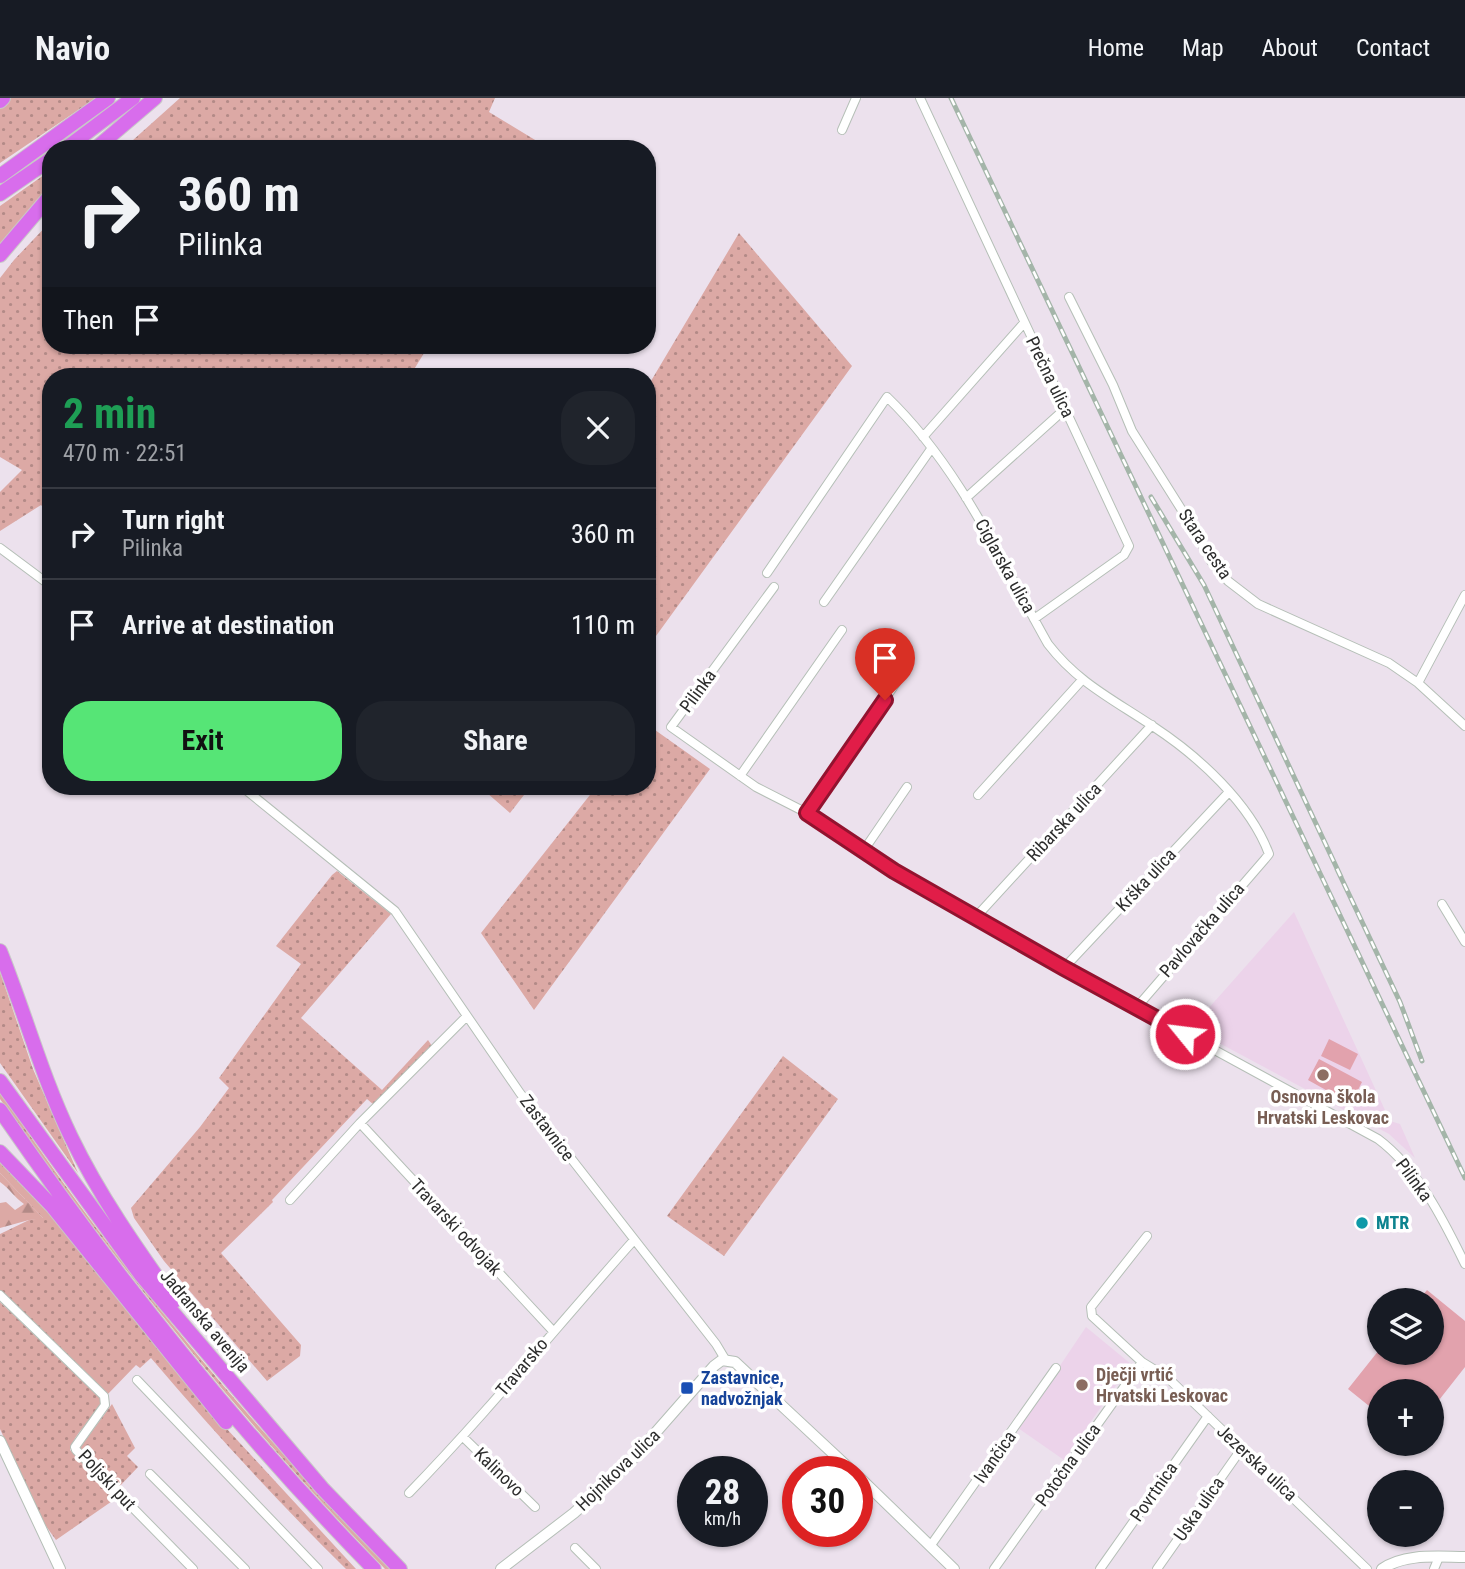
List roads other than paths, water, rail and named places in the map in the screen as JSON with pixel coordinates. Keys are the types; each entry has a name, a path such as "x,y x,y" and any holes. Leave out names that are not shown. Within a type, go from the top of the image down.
{"highway":[{"path":"50,140 108,98"},
{"path":"77,140 134,98"},
{"path":"106,140 155,98"},
{"path":"0,176 42,146"},
{"path":"0,194 42,165"},
{"path":"0,255 42,206"},
{"path":"0,951 42,1069 77,1149 112,1213 235,1388"},
{"name":"Jadranska avenija","path":"0,1081 103,1226 235,1388 322,1488 400,1569"},
{"name":"Jadranska avenija","path":"0,1110 87,1232 234,1417 374,1569"},
{"path":"0,1152 53,1208 177,1364 253,1452 284,1474"}],"main road":[{"name":"Zastavnice","path":"725,1359 735,1362 836,1456"},
{"name":"Hojnikova ulica","path":"500,1569 574,1513 628,1464 714,1366 725,1359"},
{"path":"0,1441 60,1569"},
{"path":"873,1490 954,1569"},
{"path":"1382,1569 1406,1559 1465,1557"}],"street":[{"path":"842,130 856,98"},
{"name":"Prečna ulica","path":"920,98 1129,546 1124,555 1034,619"},
{"name":"Stara cesta","path":"1069,297 1113,385 1132,431 1211,561 1228,581 1258,604 1389,663 1418,683 1465,726"},
{"path":"923,437 1024,323"},
{"name":"Ciglarska ulica","path":"767,573 887,397 923,437 966,498 1048,644 1062,662 1082,680 1194,756 1250,818 1269,854"},
{"path":"966,498 1066,408"},
{"path":"824,602 931,449"},
{"path":"0,548 42,579"},
{"name":"Pilinka","path":"774,587 671,727 770,796 807,813 894,871 1064,968 1354,1125 1391,1149 1418,1183 1450,1233 1465,1264"},
{"path":"1418,683 1465,595"},
{"path":"740,776 842,630"},
{"path":"807,813 900,677"},
{"path":"978,795 1082,680"},
{"name":"Ribarska ulica","path":"975,918 1152,725"},
{"path":"864,850 907,787"},
{"name":"Krška ulica","path":"1064,968 1228,793"},
{"name":"Zastavnice","path":"252,795 395,911 520,1093 725,1359"},
{"name":"Pavlovačka ulica","path":"1137,1007 1269,854"},
{"path":"1442,904 1465,942"},
{"path":"290,1200 360,1123 467,1016"},
{"name":"Travarski odvojak","path":"360,1123 552,1331"},
{"name":"Jezerska ulica","path":"1147,1236 1091,1307 1092,1316 1142,1362 1167,1378 1367,1569"},
{"name":"Travarsko","path":"409,1493 463,1437 552,1331 634,1240"},
{"name":"Poljski put","path":"0,1296 104,1396 105,1405 75,1447 76,1450 193,1569"},
{"name":"Potočna ulica","path":"994,1569 1142,1362"},
{"name":"Ivančica","path":"931,1545 1056,1368"},
{"path":"136,1380 318,1569"},
{"name":"Povrtnica","path":"1100,1569 1208,1416"},
{"name":"Kalinovo","path":"463,1437 535,1507"},
{"name":"Uska ulica","path":"1157,1569 1242,1448"},
{"name":"Poljski put","path":"149,1474 245,1569"},
{"path":"575,1548 596,1569"},
{"path":"1434,1569 1439,1557"}],"railway":[{"path":"951,98 1465,1178"},
{"path":"1151,497 1204,585 1341,877"},
{"path":"1337,869 1400,1002 1422,1061"}],"place":[{"name":"Osnovna škola Hrvatski Leskovac","path":"1323,1075"},
{"name":"MTR","path":"1362,1223"},
{"name":"Dječji vrtić Hrvatski Leskovac","path":"1082,1385"},
{"name":"Zastavnice, nadvožnjak","path":"687,1388"}]}
